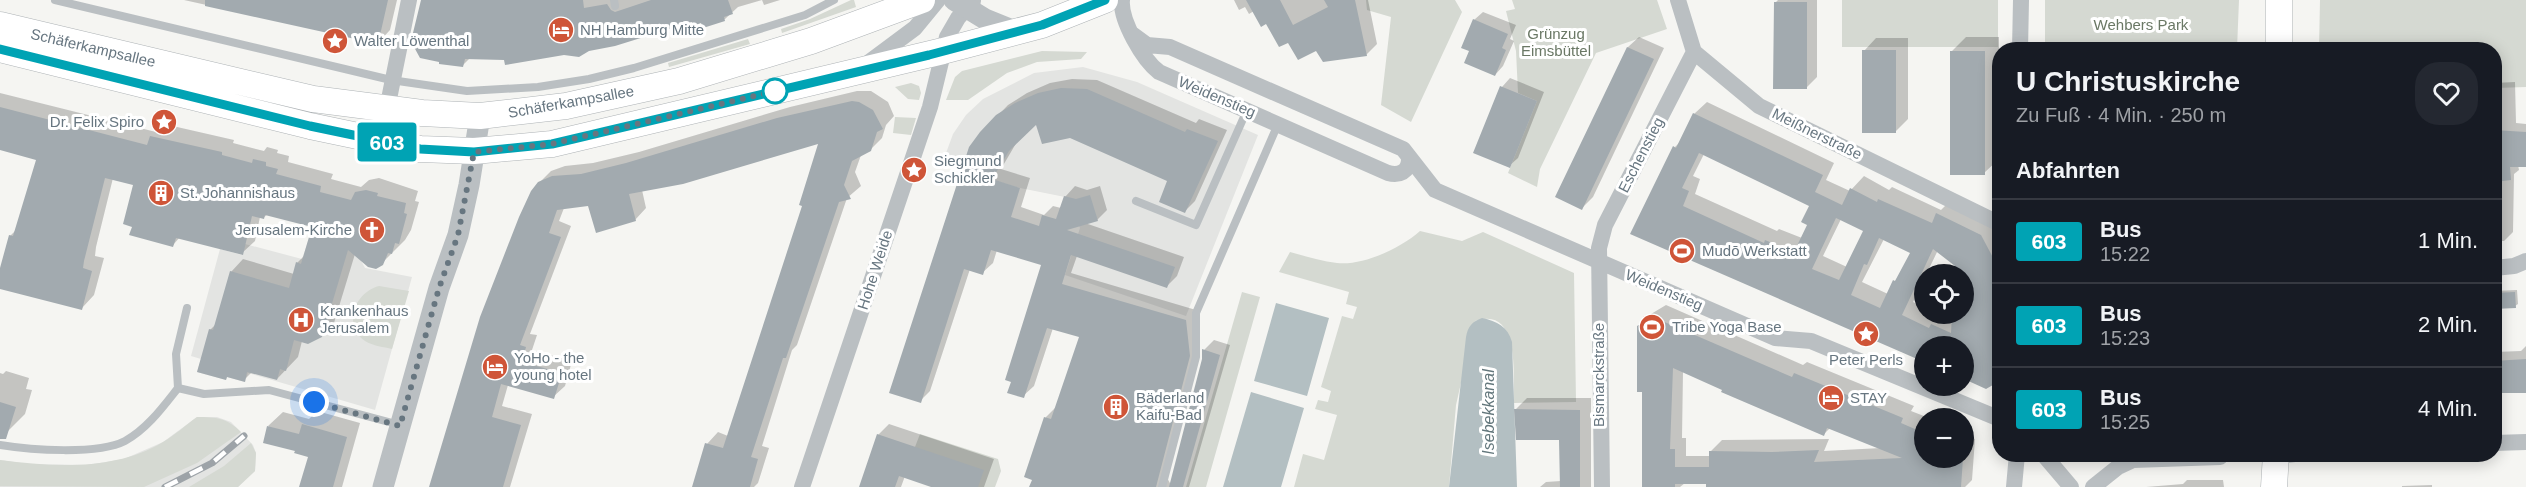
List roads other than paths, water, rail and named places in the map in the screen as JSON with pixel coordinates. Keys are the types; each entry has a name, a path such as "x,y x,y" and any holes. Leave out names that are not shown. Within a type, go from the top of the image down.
{"main road":[{"name":"Schäferkampsallee","path":"0,25 313,99 387,109 480,116 566,106 679,81 811,41 922,0"},
{"name":"Schäferkampsallee","path":"0,50 310,126 420,149 474,152 552,144 943,51 1017,32 1068,16 1106,0"},
{"path":"2279,0 2279,42"},
{"path":"2274,487 2280,462"}],"street":[{"path":"387,109 391,80 409,0"},
{"path":"857,70 915,28 938,0"},
{"name":"Weidenstieg","path":"1122,0 1123,14 1132,34 1150,63 1159,72 1393,174 1406,170 1409,159"},
{"path":"1678,0 1694,52"},
{"path":"2020,42 2021,0"},
{"path":"964,3 1017,32"},
{"name":"Hohe Weide","path":"802,487 930,107 951,27 964,3"},
{"name":"Weidenstieg","path":"1132,34 1147,45 1170,47 1397,146 1406,152 1409,159 1435,190 1775,338 1811,341 1992,416"},
{"name":"Meißnerstraße","path":"1694,52 1759,106 1992,220"},
{"name":"Eschenstieg","path":"1600,262 1599,248 1605,225 1694,52"},
{"path":"383,487 439,288 458,235 480,116"},
{"path":"2502,267 2514,266 2526,261"},
{"name":"Bismarckstraße","path":"1600,262 1600,481 1602,487"},
{"path":"2502,443 2526,442"},
{"path":"2014,487 2016,462"},
{"path":"2050,462 2071,487"},
{"path":"2093,487 2118,467 2129,462"}],"lane":[{"path":"55,0 391,80 477,91 538,87 589,79 634,68 805,15 834,0"},
{"path":"1136,201 1196,225 1247,110"},
{"path":"1162,487 1196,357 1196,313 1278,123"},
{"path":"0,445 97,450 126,441 158,414 178,388 176,354 188,308"},
{"path":"178,388 204,394 269,390 400,426"}],"water":[{"path":"1276,303 1329,318 1307,396 1254,381"},
{"name":"Isebekkanal","path":"1482,318 1501,326 1508,332 1512,342 1517,487 1449,487 1466,337 1471,325"},
{"path":"1251,392 1304,408 1281,487 1223,487"}],"railway":[{"path":"165,487 212,463 244,436"}],"place":[{"name":"NH Hamburg Mitte","path":"561,30"},
{"name":"Walter Löwenthal","path":"335,41"},
{"name":"Dr. Felix Spiro","path":"164,122"},
{"name":"Siegmund Schickler","path":"914,170"},
{"name":"St. Johannishaus","path":"161,193"},
{"name":"Jerusalem-Kirche","path":"372,230"},
{"name":"Mudō Werkstatt","path":"1682,251"},
{"name":"Krankenhaus Jerusalem","path":"301,320"},
{"name":"Tribe Yoga Base","path":"1652,327"},
{"name":"Peter Perls","path":"1866,334"},
{"name":"YoHo - the young hotel","path":"495,367"},
{"name":"STAY","path":"1831,398"},
{"name":"Bäderland Kaifu-Bad","path":"1116,407"}],"park label":[{"name":"Wehbers Park","path":"2141,25"},
{"name":"Grünzug Eimsbüttel","path":"1556,42"}]}
